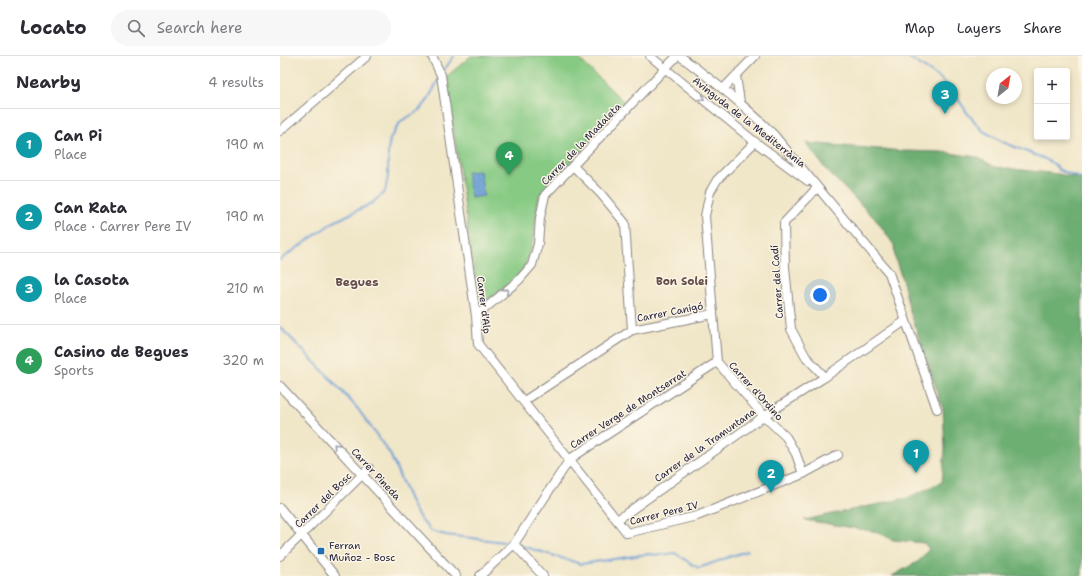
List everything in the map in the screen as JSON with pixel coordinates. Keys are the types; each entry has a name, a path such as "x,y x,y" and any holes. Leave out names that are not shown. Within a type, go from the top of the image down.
{"street":[{"path":"280,131 367,56"},
{"name":"Carrer d'Alp","path":"432,56 442,84 476,316 478,344 627,533"},
{"name":"Avinguda de la Mediterrània","path":"650,56 755,142 817,188"},
{"name":"Avinguda de la Mediterrània","path":"679,56 724,88 754,114 774,135 889,273 937,409"},
{"name":"Carrer de la Madaleta","path":"476,316 520,280 532,265 538,244 540,218 545,195 679,56"},
{"path":"724,88 755,56"},
{"path":"736,76 740,102"},
{"name":"Carrer d'Ordino","path":"755,142 717,180 710,192 705,216 717,362 764,416 786,437 796,454 803,474"},
{"path":"524,401 632,330 625,223 601,194 573,166"},
{"name":"Carrer del Cadí","path":"817,188 784,223 785,266 791,329 806,357 825,377"},
{"name":"Carrer Canigó","path":"632,330 713,314"},
{"name":"Carrer de la Tramuntana","path":"617,520 764,416 825,377 906,321"},
{"name":"Carrer Verge de Montserrat","path":"480,576 513,544 570,459 717,362"},
{"name":"Carrer Pineda","path":"280,386 456,576"},
{"name":"Carrer Pere IV","path":"627,533 697,516 803,474 838,455"},
{"name":"Carrer del Bosc","path":"280,556 369,468"},
{"path":"280,508 335,576"},
{"path":"513,544 543,576"}],"green space":[{"path":"471,56 576,56 625,103 539,196 532,247 523,270 503,289 479,306 446,77"},
{"path":"806,143 903,151 942,152 977,157 995,167 1058,174 1082,179 1082,576 892,576 919,561 929,549 924,543 893,540 878,532 804,520 907,498 942,482 945,449 943,409 909,308 903,282 895,258 894,245 877,221 827,171"}],"water":[{"path":"480,171 484,196 471,198 467,172"}],"waterway":[{"path":"442,73 454,56"},
{"path":"907,56 941,79 983,131 1005,143 1045,159 1054,164 1059,170 1082,179"},
{"path":"280,260 332,223 372,203 385,192 388,176 388,151 390,139 401,121 417,112 426,103 439,79"},
{"path":"280,327 358,409 390,454 412,505 421,520 431,531 446,535 512,543"},
{"path":"519,545 581,564 648,554 661,555 675,553 698,568 748,551"}],"place":[{"name":"la Casota","path":"945,114"},
{"name":"Casino de Begues","path":"509,175"},
{"name":"Can Pi","path":"916,473"},
{"name":"Can Rata","path":"771,493"},
{"name":"Ferran Muñoz - Bosc","path":"321,551"}],"district":[{"name":"Bon Solei","path":"682,281"},
{"name":"Begues","path":"357,282"}]}
